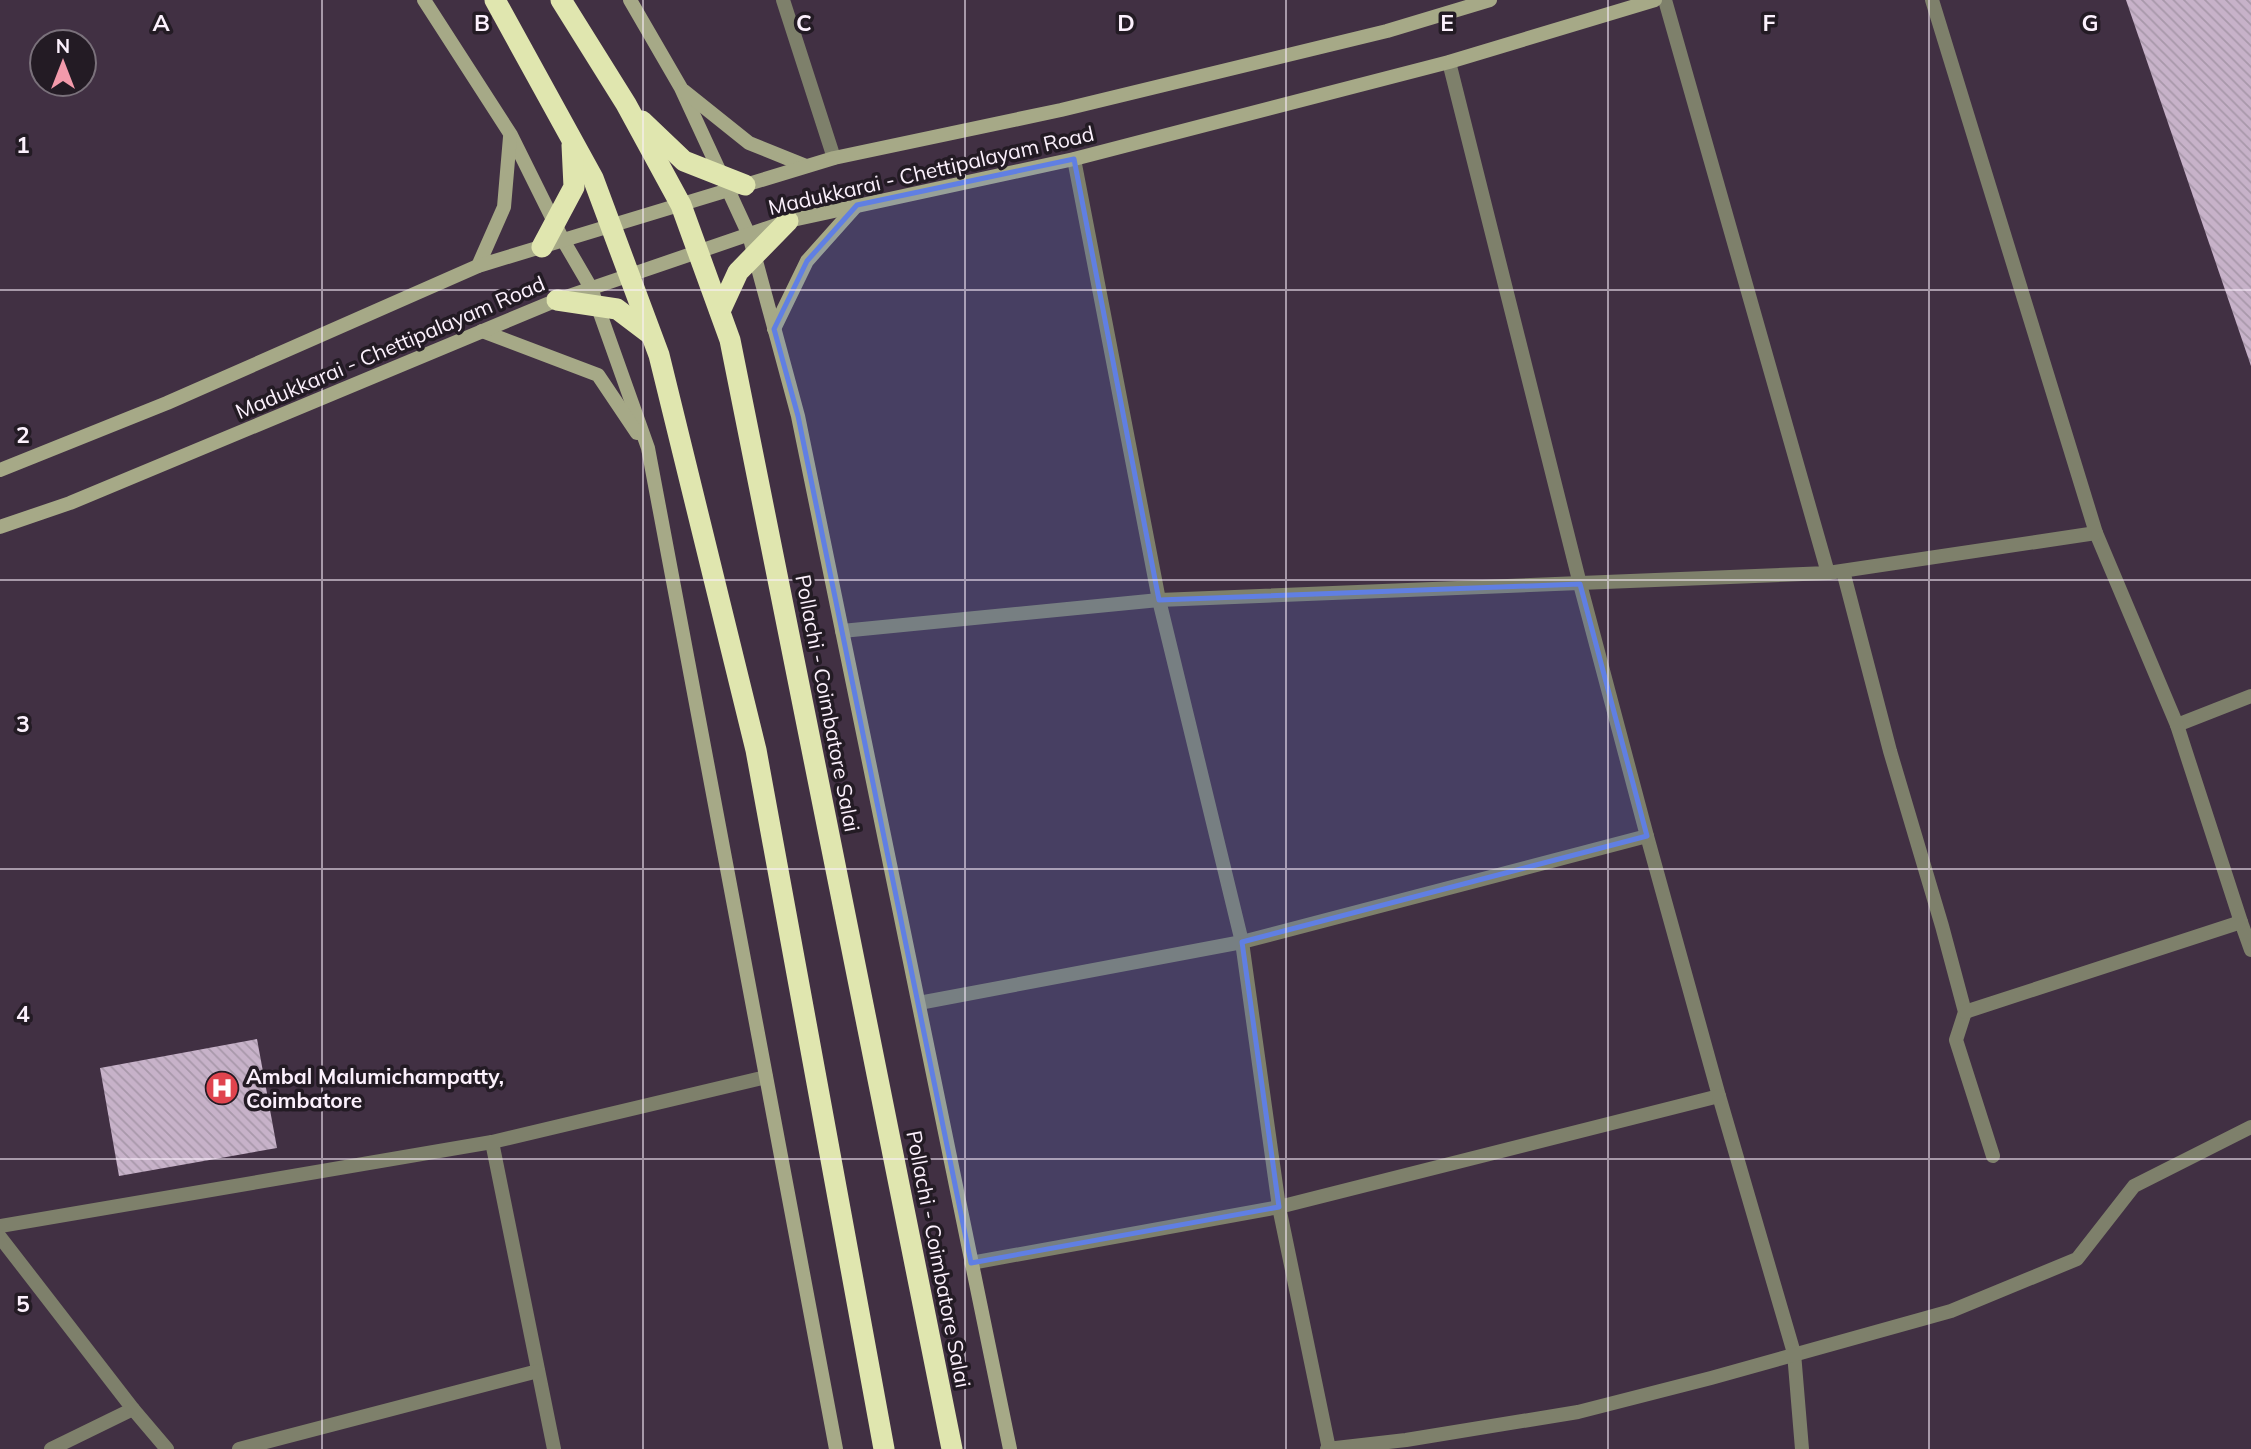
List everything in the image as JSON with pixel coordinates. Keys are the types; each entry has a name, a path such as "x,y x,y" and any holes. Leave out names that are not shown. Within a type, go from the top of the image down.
{"highway":[{"path":"495,0 593,178 659,355 756,751 884,1449"},
{"name":"Pollachi - Coimbatore Salai","path":"561,0 626,104 681,205 730,340 951,1449"},
{"path":"626,104 684,161 731,184"},
{"path":"542,247 559,232 574,187 571,138"},
{"path":"720,311 751,245 788,221"},
{"path":"557,300 594,297 617,309 650,334"}],"main road":[{"path":"424,0 511,135 594,297 648,448 835,1449"},
{"path":"630,0 681,88 731,184 751,245 798,416 1010,1449"},
{"name":"Madukkarai - Chettipalayam Road","path":"559,232 610,226 681,205 731,184 834,158 1075,107 1387,31 1490,0"},
{"name":"Madukkarai - Chettipalayam Road","path":"788,221 1074,159 1448,62 1654,0"},
{"path":"681,88 749,143 806,166"},
{"path":"478,266 505,207 511,135"},
{"path":"774,329 807,261 857,205"},
{"name":"Madukkarai - Chettipalayam Road","path":"594,297 629,276 698,252 751,245"},
{"name":"Madukkarai - Chettipalayam Road","path":"0,470 167,403 478,266 542,247"},
{"name":"Madukkarai - Chettipalayam Road","path":"0,527 69,503 557,300"},
{"path":"482,331 598,375 648,448"}],"street":[{"path":"783,0 834,158"},
{"path":"1665,0 1942,926 1965,1012 1956,1040 1993,1156"},
{"path":"1932,0 2096,533 2177,725 2251,950"},
{"path":"1448,62 1647,835 1794,1353 1802,1449"},
{"path":"1074,159 1159,600 1242,942 1279,1207 1328,1449 1406,1440 1578,1412 1951,1311 2077,1259 2134,1186 2251,1127"},
{"path":"842,631 1159,600 1836,572 2096,533"},
{"path":"2177,725 2251,696"},
{"path":"919,1003 1242,942 1647,835"},
{"path":"1965,1012 2241,922"},
{"path":"0,1226 492,1142 766,1077"},
{"path":"971,1263 1279,1207 1719,1096"},
{"path":"492,1142 554,1449"},
{"path":"0,1237 167,1449"},
{"path":"239,1449 538,1371"},
{"path":"51,1449 133,1409"}],"highlighted area":[{"path":"1074,159 1159,600 1580,584 1647,836 1242,942 1279,1207 971,1263 798,416 774,329 807,261 857,205"}],"building":[{"path":"2126,0 2251,0 2251,366"},
{"path":"257,1039 277,1148 119,1176 100,1068"}],"place":[{"name":"Ambal Malumichampatty, Coimbatore","path":"222,1088"}]}
